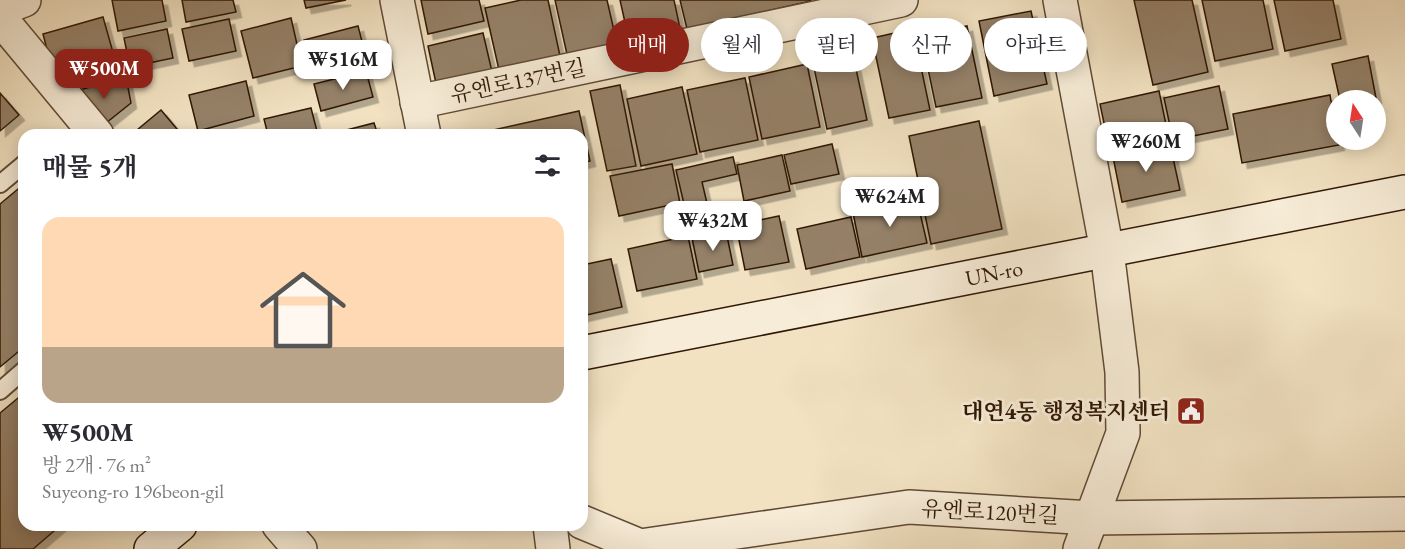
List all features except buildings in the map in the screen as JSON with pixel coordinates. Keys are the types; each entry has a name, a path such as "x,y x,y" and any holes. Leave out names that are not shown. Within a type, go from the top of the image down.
{"street":[{"path":"0,9 24,0"},
{"path":"397,0 423,129"},
{"name":"유엔로137번길","path":"417,102 901,0"},
{"path":"1060,0 1107,251 1122,372 1123,433 1080,549"},
{"path":"0,18 93,129"},
{"name":"UN-ro","path":"588,352 1405,192"},
{"name":"유엔로120번길","path":"588,524 640,546 909,507 1092,518 1405,514"},
{"path":"151,549 173,531"},
{"path":"284,531 300,549"},
{"path":"551,531 553,549"}],"lane":[{"path":"0,184 18,169"},
{"path":"0,391 18,375"}],"place":[{"name":"대연4동 행정복지센터","path":"1191,411"}]}
